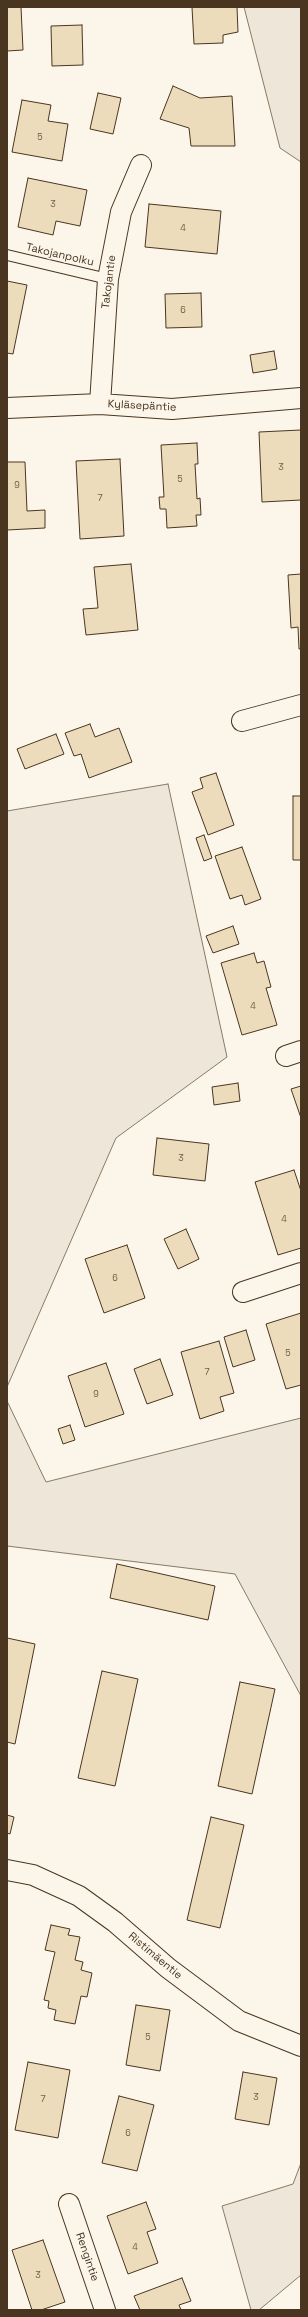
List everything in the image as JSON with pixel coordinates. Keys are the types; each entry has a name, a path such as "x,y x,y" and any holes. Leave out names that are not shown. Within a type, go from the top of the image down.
{"street":[{"name":"Takojantie","path":"100,404 108,279 121,212 141,165"},
{"name":"Kyläsepäntie","path":"7,408 100,404 172,409 301,398"},
{"path":"242,721 301,705"},
{"path":"243,1292 301,1273"},
{"name":"Ristimäentie","path":"7,1870 33,1875 79,1896 115,1922 168,1968 239,2021 301,2046"},
{"name":"Rengintie","path":"69,2204 105,2310"}],"lane":[{"name":"Takojanpolku","path":"7,255 108,279"}],"shaded area":[{"path":"244,7 301,7 301,162 280,148"},
{"path":"168,784 227,1057 116,1138 7,1387 7,811"},
{"path":"7,1401 46,1482 301,1418 301,1696 235,1574 7,1546"},
{"path":"301,2163 301,2275 259,2310 251,2310 222,2206 293,2184"}],"building":[{"path":"7,7 21,7 23,50 7,51"},
{"path":"192,7 237,7 238,32 223,35 223,43 194,44"},
{"path":"82,25 83,65 52,66 51,26"},
{"path":"173,86 200,98 232,96 235,146 191,146 189,128 160,119"},
{"path":"98,93 121,98 113,134 90,129"},
{"path":"22,100 51,105 48,121 68,124 62,161 12,152"},
{"path":"28,178 87,190 80,226 56,221 53,235 18,227"},
{"path":"149,204 221,211 217,254 145,247"},
{"path":"7,281 27,285 13,354 7,353"},
{"path":"201,293 202,327 166,328 165,294"},
{"path":"274,351 277,369 253,373 250,355"},
{"path":"301,430 301,500 262,502 259,432"},
{"path":"197,443 198,464 195,464 197,499 200,498 201,515 196,515 197,526 167,528 166,509 160,509 159,497 164,497 161,445"},
{"path":"120,459 124,536 80,539 76,461"},
{"path":"7,462 25,462 27,511 45,510 45,528 7,530"},
{"path":"131,564 138,630 86,635 83,609 98,608 94,567"},
{"path":"301,574 301,649 299,649 298,627 291,628 288,575"},
{"path":"90,724 95,737 119,728 132,762 89,778 81,754 74,756 65,733"},
{"path":"56,734 64,754 25,769 17,749"},
{"path":"216,773 234,825 208,835 192,792 203,788 200,778"},
{"path":"293,796 301,796 301,860 293,860"},
{"path":"204,835 212,858 204,861 196,838"},
{"path":"242,847 261,899 245,905 242,895 230,899 215,856"},
{"path":"233,926 239,944 213,953 206,936"},
{"path":"254,953 257,963 264,961 271,987 266,988 277,1025 242,1035 221,963"},
{"path":"238,1083 240,1101 214,1105 212,1087"},
{"path":"301,1086 301,1118 291,1089"},
{"path":"157,1138 209,1144 205,1181 153,1175"},
{"path":"294,1170 301,1191 301,1248 278,1255 255,1182"},
{"path":"186,1229 199,1259 178,1269 164,1239"},
{"path":"127,1245 145,1298 104,1313 85,1259"},
{"path":"301,1313 301,1385 286,1389 266,1324"},
{"path":"246,1330 255,1360 233,1367 224,1337"},
{"path":"219,1341 234,1393 220,1397 224,1411 200,1419 181,1352"},
{"path":"160,1359 173,1395 147,1404 134,1369"},
{"path":"106,1363 124,1414 85,1427 68,1376"},
{"path":"70,1425 75,1440 63,1444 58,1429"},
{"path":"117,1564 215,1586 208,1620 110,1598"},
{"path":"7,1638 35,1644 15,1744 7,1742"},
{"path":"102,1671 138,1679 115,1786 78,1778"},
{"path":"240,1682 275,1689 252,1794 218,1786"},
{"path":"7,1815 14,1817 10,1834 7,1833"},
{"path":"211,1817 244,1825 220,1928 187,1920"},
{"path":"51,1925 70,1929 68,1935 80,1937 75,1960 83,1962 81,1970 92,1973 87,1997 81,1996 75,2024 54,2020 56,2010 48,2008 49,2001 44,2000 55,1952 45,1950"},
{"path":"136,2005 170,2010 160,2071 126,2065"},
{"path":"28,2062 70,2070 58,2138 15,2130"},
{"path":"243,2072 277,2078 269,2125 235,2119"},
{"path":"119,2096 154,2105 137,2171 102,2163"},
{"path":"146,2202 156,2229 147,2232 158,2263 128,2274 107,2216"},
{"path":"43,2240 65,2302 41,2310 32,2310 12,2250"},
{"path":"182,2278 191,2301 179,2305 181,2310 140,2310 134,2296"}]}
